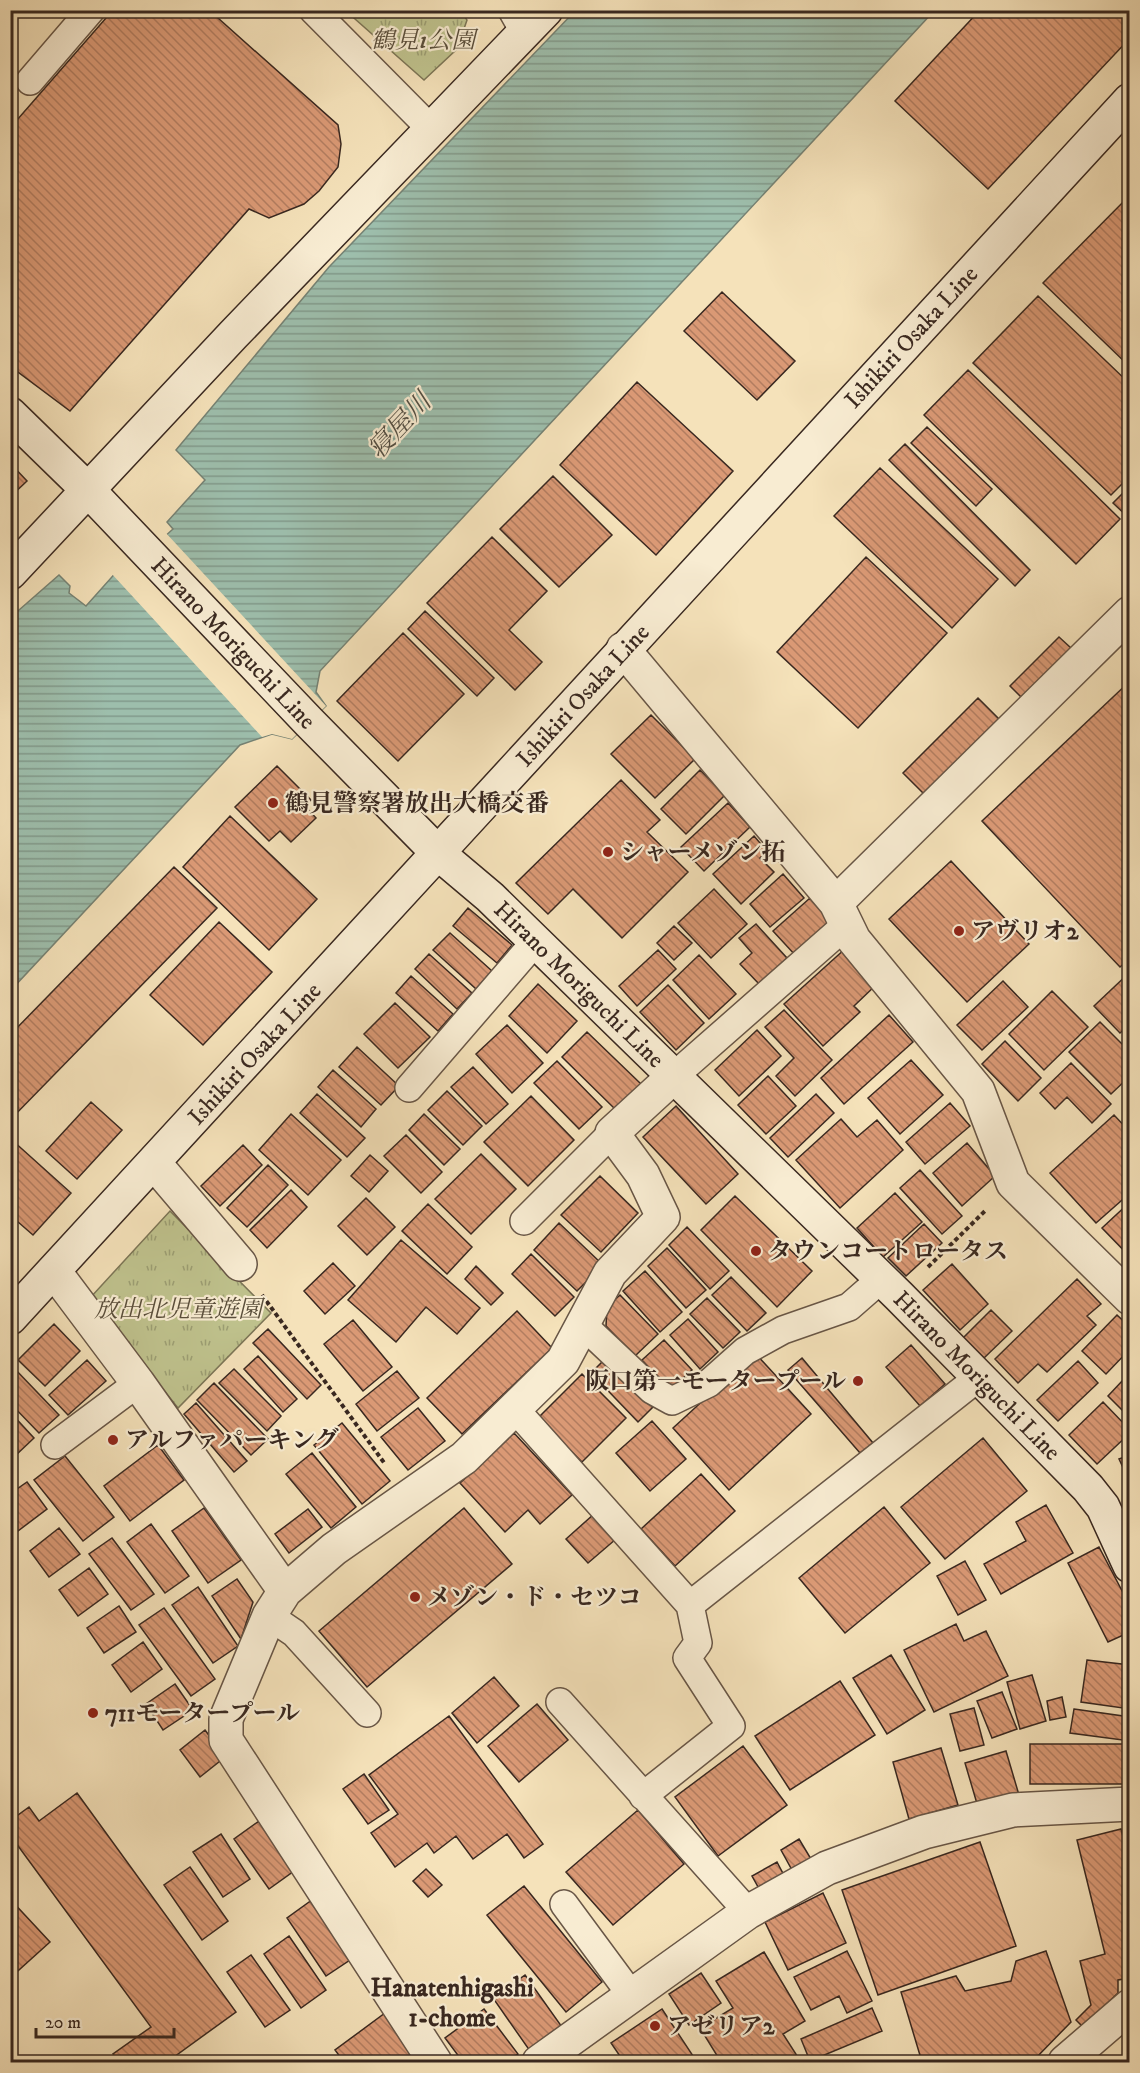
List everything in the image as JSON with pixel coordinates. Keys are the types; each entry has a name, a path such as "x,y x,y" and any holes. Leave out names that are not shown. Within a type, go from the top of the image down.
{"street":[{"path":"10,573 233,335 432,130 527,18"},
{"name":"Ishikiri Osaka Line","path":"10,1318 155,1164 623,649 1130,100"},
{"name":"Hirano Moriguchi Line","path":"10,414 89,491 309,722 439,854 490,897 890,1288 1088,1488 1103,1507 1130,1566"},
{"path":"841,914 1128,617"},
{"path":"623,649 841,914 854,940 978,1091 1013,1183 1130,1298"},
{"path":"435,2062 226,1740 226,1719 277,1603 334,1549 464,1458 563,1361 610,1273 663,1217 643,1174 612,1133 673,1077"},
{"path":"155,1164 240,1264"},
{"path":"54,1271 138,1383 277,1603"},
{"path":"539,2062 748,1912 827,1868 924,1832 1013,1810 1130,1804"},
{"path":"1065,2062 1130,2006"}],"lane":[{"path":"30,81 91,10"},
{"path":"314,10 432,130"},
{"path":"673,1077 841,914"},
{"path":"410,1088 535,942"},
{"path":"524,1221 612,1133"},
{"path":"582,1324 652,1390 672,1401 709,1383 745,1350 783,1330 849,1307 890,1288"},
{"path":"690,1605 979,1377"},
{"path":"55,1445 138,1383"},
{"path":"514,1408 690,1605 698,1643 687,1658 731,1726 643,1796"},
{"path":"277,1603 294,1633 367,1713"},
{"path":"560,1702 748,1912"},
{"path":"564,1904 632,1996"}],"path":[{"path":"890,1288 1013,1183"},
{"path":"240,1264 408,1496"}],"green space":[{"name":"鶴見1公園","path":"346,11 461,11 467,20 457,49 424,80"},
{"name":"放出北児童遊園","path":"170,1211 271,1313 178,1408 90,1298"}],"water":[{"name":"寝屋川","path":"575,11 934,11 320,671 316,692 326,706 292,739 272,734 240,745 11,990 11,617 59,575 70,586 69,593 86,606 119,569 173,529 167,522 205,480 176,450 329,267"}],"pier":[{"path":"165,532 326,706 292,739 272,734 262,737 111,573"}],"building":[{"path":"113,10 209,10 338,125 341,144 338,167 319,191 304,204 269,218 249,209 70,411 10,366 10,128"},
{"path":"980,10 1130,10 1130,38 988,189 895,101"},
{"path":"1130,195 1130,367 1043,283"},
{"path":"722,292 795,361 757,400 684,331"},
{"path":"1038,296 1130,384 1130,476 1111,495 973,363"},
{"path":"968,370 1120,519 1076,564 924,415"},
{"path":"637,382 733,471 656,555 560,465"},
{"path":"927,427 992,489 976,506 911,443"},
{"path":"905,444 1030,570 1015,586 889,460"},
{"path":"10,463 27,481 10,497"},
{"path":"880,468 998,579 952,628 834,516"},
{"path":"553,476 612,535 559,587 500,529"},
{"path":"1130,486 1130,519 1113,503"},
{"path":"492,537 547,591 509,630 542,662 515,690 427,603"},
{"path":"866,557 947,633 858,728 777,652"},
{"path":"425,611 494,678 477,696 408,629"},
{"path":"403,633 464,694 398,761 337,701"},
{"path":"1059,637 1071,648 1021,697 1010,686"},
{"path":"1130,681 1130,958 1120,967 982,821"},
{"path":"978,698 1003,723 928,798 903,773"},
{"path":"651,715 695,759 655,798 611,754"},
{"name":"鶴見警察署放出大橋交番","path":"277,766 311,800 305,806 316,818 291,842 280,831 269,841 235,807"},
{"path":"700,770 725,795 686,834 661,809"},
{"name":"シャーメゾン拓","path":"621,780 660,820 647,832 688,872 622,938 573,889 548,914 516,883"},
{"path":"728,803 750,827 704,871 681,847"},
{"path":"230,816 317,899 269,950 183,867"},
{"path":"754,836 767,851 760,858 774,872 741,904 713,874"},
{"name":"アヴリオ2","path":"951,861 1029,944 967,1002 889,919"},
{"path":"174,867 217,908 10,1120 10,1035"},
{"path":"783,874 804,898 770,927 750,904"},
{"path":"714,889 747,924 711,958 678,923"},
{"path":"810,898 832,923 796,956 773,931"},
{"path":"468,908 512,945 497,963 453,926"},
{"path":"219,922 272,972 203,1045 150,995"},
{"path":"756,924 787,958 759,984 740,964 752,953 739,938"},
{"path":"674,926 692,943 674,960 657,943"},
{"path":"450,933 492,971 476,989 433,950"},
{"path":"846,948 878,983 854,1006 860,1012 823,1046 784,1004"},
{"path":"658,950 676,969 637,1006 619,986"},
{"path":"429,954 472,993 457,1009 415,969"},
{"path":"699,955 736,994 709,1019 673,980"},
{"path":"1130,972 1130,1024 1120,1033 1094,1006"},
{"path":"411,976 453,1014 438,1031 396,993"},
{"path":"1003,981 1028,1007 982,1050 957,1025"},
{"path":"538,984 577,1021 547,1053 509,1016"},
{"path":"668,985 704,1023 676,1050 640,1012"},
{"path":"1052,991 1088,1027 1044,1070 1009,1034"},
{"path":"395,1003 430,1037 398,1068 364,1034"},
{"path":"784,1010 832,1060 795,1096 776,1076 794,1058 765,1027"},
{"path":"889,1015 913,1042 844,1104 821,1078"},
{"path":"1100,1022 1130,1052 1130,1076 1111,1094 1069,1052"},
{"path":"507,1025 543,1063 512,1093 476,1054"},
{"path":"757,1030 781,1056 739,1096 715,1070"},
{"path":"587,1032 641,1084 616,1110 562,1057"},
{"path":"1005,1041 1041,1078 1018,1101 982,1064"},
{"path":"357,1047 399,1086 381,1105 339,1067"},
{"path":"911,1060 943,1095 900,1134 868,1098"},
{"path":"557,1061 602,1107 579,1129 534,1083"},
{"path":"1071,1063 1111,1104 1092,1123 1067,1097 1055,1109 1040,1093"},
{"path":"473,1067 508,1104 486,1124 451,1087"},
{"path":"333,1070 376,1109 361,1127 318,1087"},
{"path":"768,1076 796,1106 766,1134 738,1105"},
{"path":"447,1091 482,1126 463,1145 428,1110"},
{"path":"317,1094 365,1138 347,1157 300,1113"},
{"path":"816,1094 834,1113 788,1157 770,1138"},
{"path":"531,1096 574,1140 528,1186 484,1142"},
{"path":"91,1102 122,1130 77,1179 46,1151"},
{"path":"950,1103 970,1126 925,1164 906,1142"},
{"path":"676,1106 738,1174 706,1204 643,1137"},
{"path":"291,1114 341,1160 308,1195 259,1150"},
{"path":"424,1114 460,1149 444,1165 409,1130"},
{"path":"1114,1115 1130,1132 1130,1182 1128,1184 1130,1193 1096,1223 1050,1173"},
{"path":"841,1119 857,1137 877,1120 903,1150 840,1208 796,1160"},
{"path":"406,1135 442,1172 421,1193 384,1156"},
{"path":"12,1140 71,1193 33,1235 10,1215 10,1142"},
{"path":"967,1143 995,1176 962,1206 933,1173"},
{"path":"243,1145 262,1165 220,1206 201,1186"},
{"path":"481,1154 516,1189 471,1234 435,1199"},
{"path":"370,1155 388,1171 369,1192 351,1176"},
{"path":"268,1165 288,1185 247,1227 227,1208"},
{"path":"920,1170 962,1216 942,1234 900,1188"},
{"path":"600,1176 638,1213 601,1252 561,1215"},
{"path":"291,1190 307,1207 267,1248 250,1230"},
{"path":"895,1193 922,1222 883,1257 857,1228"},
{"name":"タウンコートロータス","path":"735,1196 812,1271 777,1307 701,1230"},
{"path":"366,1198 395,1227 367,1255 338,1226"},
{"path":"1130,1202 1130,1257 1102,1228"},
{"path":"428,1204 472,1247 447,1274 402,1231"},
{"path":"559,1223 603,1265 577,1291 534,1250"},
{"path":"924,1224 942,1243 906,1276 888,1258"},
{"path":"687,1227 729,1271 710,1289 669,1245"},
{"path":"401,1240 480,1308 457,1334 426,1307 396,1342 348,1300"},
{"path":"667,1248 706,1290 686,1308 648,1266"},
{"path":"531,1254 574,1297 555,1316 512,1274"},
{"path":"333,1263 355,1286 325,1314 304,1291"},
{"path":"952,1264 988,1304 960,1330 923,1290"},
{"path":"476,1266 503,1293 491,1305 465,1279"},
{"path":"645,1271 682,1312 660,1332 623,1291"},
{"path":"731,1277 766,1313 747,1331 712,1295"},
{"path":"1077,1279 1101,1304 1087,1316 1096,1325 1047,1372 1038,1364 1018,1383 995,1359"},
{"path":"620,1295 658,1334 635,1356 606,1326 607,1307"},
{"path":"707,1298 740,1332 723,1348 690,1314"},
{"path":"991,1310 1012,1331 984,1358 963,1338"},
{"path":"517,1311 552,1348 462,1434 427,1398"},
{"path":"1117,1315 1130,1327 1130,1349 1106,1374 1082,1351"},
{"path":"688,1319 718,1352 700,1369 670,1335"},
{"path":"353,1320 392,1367 363,1391 324,1344"},
{"path":"54,1324 80,1351 45,1386 18,1360"},
{"path":"268,1329 321,1385 307,1399 253,1343"},
{"path":"664,1340 692,1370 670,1390 642,1360"},
{"path":"911,1345 945,1384 920,1406 886,1367"},
{"path":"755,1353 811,1414 729,1490 673,1428"},
{"path":"258,1356 297,1399 283,1412 244,1369"},
{"path":"606,1358 653,1407 638,1422 591,1373"},
{"path":"802,1358 873,1443 860,1453 788,1370"},
{"path":"87,1360 106,1381 68,1415 49,1395"},
{"path":"1078,1361 1098,1383 1058,1421 1037,1400"},
{"path":"14,1368 59,1415 39,1433 10,1403 10,1371"},
{"path":"234,1369 281,1416 267,1431 219,1383"},
{"path":"397,1371 419,1398 377,1431 356,1404"},
{"path":"582,1374 626,1418 582,1462 538,1418"},
{"path":"1123,1380 1130,1386 1130,1412 1127,1415 1108,1396"},
{"path":"214,1383 268,1439 251,1455 197,1400"},
{"path":"1103,1402 1130,1430 1130,1433 1097,1464 1069,1435"},
{"path":"196,1403 247,1461 234,1472 184,1414"},
{"path":"418,1408 445,1441 408,1470 381,1437"},
{"path":"10,1412 34,1438 16,1455 10,1450"},
{"path":"652,1421 686,1459 650,1491 616,1453"},
{"path":"342,1423 390,1481 362,1504 314,1445"},
{"path":"514,1433 572,1495 540,1524 528,1510 505,1532 460,1483"},
{"path":"983,1438 1027,1491 945,1559 901,1507"},
{"path":"158,1445 184,1480 130,1521 104,1486"},
{"path":"312,1453 356,1507 331,1528 286,1474"},
{"path":"1130,1455 1130,1475 1127,1476 1119,1459"},
{"path":"65,1456 114,1517 83,1541 34,1480"},
{"path":"701,1474 735,1511 675,1566 641,1529"},
{"path":"27,1482 47,1509 18,1531 10,1521 10,1494"},
{"path":"1046,1505 1073,1553 1001,1594 984,1564 1026,1541 1016,1522"},
{"path":"884,1507 930,1563 845,1633 799,1578"},
{"path":"204,1508 241,1560 208,1583 172,1531"},
{"name":"メゾン・ド・セツコ","path":"464,1508 512,1564 367,1687 319,1631"},
{"path":"308,1509 322,1527 289,1553 275,1534"},
{"path":"594,1514 616,1539 588,1563 566,1539"},
{"path":"151,1524 189,1576 165,1593 127,1542"},
{"path":"59,1528 80,1554 49,1577 30,1551"},
{"path":"112,1538 154,1594 131,1610 89,1554"},
{"path":"1099,1547 1130,1606 1130,1632 1108,1642 1068,1563"},
{"path":"965,1561 986,1600 958,1615 937,1576"},
{"path":"89,1568 108,1594 78,1616 59,1590"},
{"path":"237,1579 253,1602 241,1639 212,1596"},
{"path":"198,1587 238,1646 213,1663 172,1605"},
{"path":"119,1606 136,1632 104,1653 87,1628"},
{"path":"164,1608 215,1679 191,1696 139,1625"},
{"path":"956,1624 964,1641 986,1631 1008,1676 934,1712 904,1650"},
{"path":"143,1642 162,1669 131,1692 112,1665"},
{"path":"891,1655 925,1710 887,1734 853,1678"},
{"path":"1087,1660 1130,1665 1130,1709 1081,1702"},
{"path":"1032,1675 1046,1721 1020,1729 1007,1682"},
{"path":"494,1677 519,1706 477,1743 452,1713"},
{"path":"840,1681 875,1735 790,1790 755,1736"},
{"path":"175,1684 193,1710 163,1730 146,1704"},
{"path":"1002,1692 1017,1729 992,1738 977,1701"},
{"path":"1062,1697 1066,1717 1050,1720 1047,1701"},
{"path":"537,1704 568,1740 519,1782 488,1746"},
{"path":"974,1708 984,1745 960,1751 950,1714"},
{"path":"1074,1709 1130,1717 1130,1741 1070,1733"},
{"path":"449,1716 543,1844 524,1858 507,1834 473,1859 456,1836 434,1853 427,1843 395,1867 371,1833 398,1814 369,1775"},
{"path":"205,1730 225,1757 200,1777 180,1750"},
{"path":"1030,1744 1125,1744 1125,1784 1030,1784"},
{"path":"743,1746 787,1805 718,1856 675,1797"},
{"path":"941,1748 958,1805 909,1819 893,1762"},
{"path":"1006,1751 1019,1795 978,1807 965,1763"},
{"path":"364,1774 389,1810 368,1824 343,1789"},
{"path":"77,1793 236,2012 167,2062 120,2062 113,2054 151,2027 10,1835 10,1821 29,1807 39,1821"},
{"path":"638,1810 684,1864 613,1925 566,1872"},
{"path":"259,1821 294,1871 269,1889 234,1839"},
{"path":"1121,1829 1130,1864 1130,1978 1118,1980 1118,1993 1083,2027 1076,2020 1091,2005 1080,1961 1105,1954 1077,1840"},
{"path":"221,1834 250,1879 223,1897 193,1852"},
{"path":"799,1839 811,1859 792,1870 781,1850"},
{"path":"980,1842 1016,1946 878,1995 842,1890"},
{"path":"777,1862 787,1881 762,1894 752,1876"},
{"path":"190,1867 228,1921 202,1940 164,1885"},
{"path":"426,1869 442,1885 428,1897 413,1881"},
{"path":"524,1886 602,1982 566,2012 487,1915"},
{"path":"823,1893 846,1943 788,1970 765,1922"},
{"path":"316,1897 356,1956 326,1976 287,1918"},
{"path":"10,1899 50,1942 10,1978"},
{"path":"289,1936 326,1990 301,2008 264,1954"},
{"path":"847,1951 872,2001 847,2013 839,1996 811,2010 794,1977"},
{"path":"1046,1951 1071,2022 1032,2062 922,2062 901,1992 956,1976 965,1991 1011,1981 1016,1961"},
{"path":"764,1952 805,2021 783,2034 801,2062 757,2062 752,2055 740,2062 721,2062 700,2028 733,2008 716,1981"},
{"path":"251,1955 290,2010 265,2027 227,1972"},
{"path":"701,1973 721,2003 689,2025 669,1994"},
{"path":"525,1975 562,2027 530,2051 493,1998"},
{"path":"872,2008 882,2031 810,2061 801,2039"},
{"path":"484,2009 518,2054 506,2062 463,2062 445,2038"},
{"name":"アゼリア2","path":"662,2009 697,2062 624,2062 611,2043"},
{"path":"385,2013 421,2062 344,2062 335,2050"}],"place":[{"name":"鶴見警察署放出大橋交番","path":"273,803"},
{"name":"シャーメゾン拓","path":"608,852"},
{"name":"アヴリオ2","path":"959,931"},
{"name":"タウンコートロータス","path":"756,1251"},
{"name":"阪口第一モータープール","path":"858,1381"},
{"name":"アルファパーキング","path":"113,1440"},
{"name":"メゾン・ド・セツコ","path":"415,1597"},
{"name":"711モータープール","path":"93,1713"},
{"name":"アゼリア2","path":"655,2026"}],"district":[{"name":"Hanatenhigashi 1-chome","path":"452,2002"}]}
